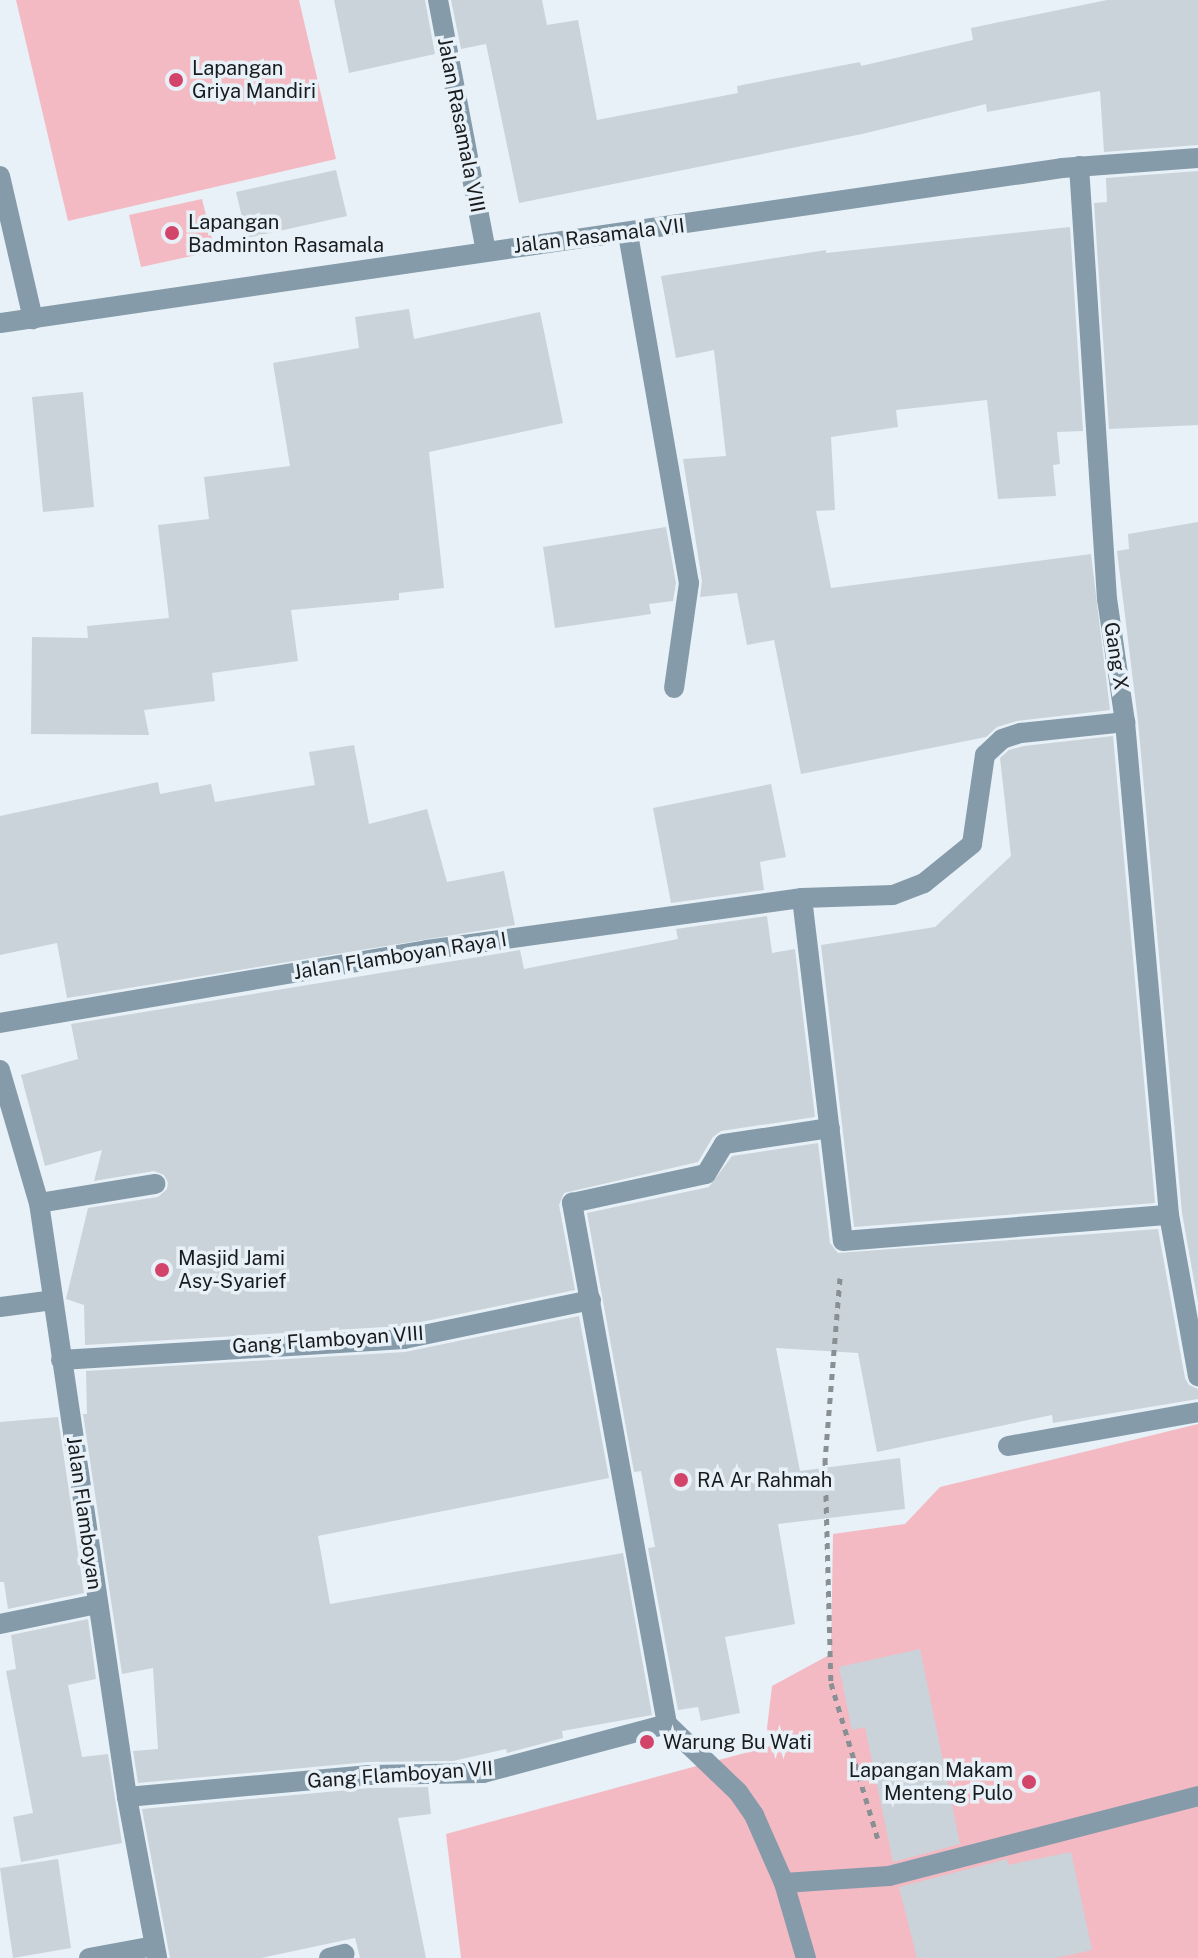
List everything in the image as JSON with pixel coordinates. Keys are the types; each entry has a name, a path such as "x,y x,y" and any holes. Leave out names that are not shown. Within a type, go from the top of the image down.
{"street":[{"name":"Jalan Rasamala VIII","path":"438,0 486,251"},
{"name":"Jalan Rasamala VII","path":"0,323 1079,166 1198,158"},
{"name":"Gang X","path":"1079,166 1107,599 1125,722 1169,1215 1198,1376"},
{"path":"0,176 33,319"},
{"path":"628,234 689,583 674,688"},
{"path":"1125,722 1021,733 1002,739 985,755 972,844 924,883 893,895 802,898 843,1241 1169,1215"},
{"name":"Jalan Flamboyan Raya I","path":"0,1023 427,950 802,898"},
{"name":"Jalan Flamboyan","path":"0,1070 39,1203 127,1797 156,1952"},
{"path":"806,1958 784,1883 754,1815 738,1792 667,1724 572,1203 706,1174 724,1144 830,1128"},
{"path":"39,1203 155,1184"},
{"path":"0,1307 53,1300"},
{"name":"Gang Flamboyan VIII","path":"61,1360 404,1339 591,1300"},
{"path":"1008,1446 1198,1412"},
{"path":"0,1624 97,1604"},
{"name":"Gang Flamboyan VII","path":"127,1797 369,1775 483,1773 667,1724"},
{"path":"784,1883 889,1876 1198,1796"},
{"path":"89,1958 156,1952"}],"path":[{"path":"843,1241 825,1459 831,1683 889,1876"}],"shaded area":[{"name":"Lapangan Griya Mandiri","path":"16,0 299,0 336,159 68,221"},
{"name":"Lapangan Badminton Rasamala","path":"202,199 215,251 141,267 129,215"},
{"path":"1198,1424 1198,1958 461,1958 446,1834 770,1746 767,1728 772,1686 831,1654 833,1534 905,1524 940,1487"}],"building":[{"path":"334,0 425,0 435,54 349,73"},
{"path":"451,0 542,0 547,25 578,20 597,120 738,93 737,86 860,62 861,66 973,40 971,28 1107,0 1198,0 1198,145 1104,152 1100,91 987,112 986,104 862,134 519,203 486,44 461,49"},
{"path":"336,170 347,216 247,238 236,192"},
{"path":"1198,171 1198,425 1109,429 1094,203 1107,202 1106,178"},
{"path":"1070,227 1083,431 1057,432 1060,464 1053,465 1056,496 998,499 987,400 896,410 898,427 831,437 835,510 816,511 831,588 1091,554 1110,710 1017,721 997,727 986,737 801,774 774,640 747,645 737,593 700,597 702,581 683,459 726,456 714,350 676,358 661,276 826,250 826,253"},
{"path":"409,309 414,339 540,312 563,423 429,452 444,588 399,593 399,600 291,610 298,661 212,673 215,701 144,710 149,735 31,734 32,637 88,638 87,626 169,618 158,525 209,519 204,477 290,466 273,363 359,348 355,317"},
{"path":"83,392 94,507 43,512 32,397"},
{"path":"1198,522 1198,1303 1182,1213 1138,721 1117,551 1129,549 1128,534"},
{"path":"666,527 676,583 673,601 649,604 651,614 555,628 543,547"},
{"path":"1113,736 1155,1203 854,1227 821,945 935,927 1011,856 1000,758 1009,750 1024,746"},
{"path":"354,745 369,824 427,809 447,882 504,871 515,925 67,998 57,943 0,955 0,816 158,782 160,794 211,784 215,802 315,785 309,752"},
{"path":"771,784 786,857 760,862 764,890 671,903 653,808"},
{"path":"767,916 772,953 795,949 815,1117 721,1131 713,1137 698,1162 564,1193 559,1205 575,1290 402,1326 85,1345 84,1305 66,1299 88,1208 158,1197 167,1189 168,1183 164,1175 154,1171 94,1181 102,1150 45,1166 21,1075 78,1059 71,1024 520,950 524,969 678,939 676,929"},
{"path":"818,1143 830,1243 838,1253 1158,1229 1185,1378 1189,1385 1198,1389 1198,1399 1053,1423 1052,1415 877,1452 858,1353 776,1348 800,1471 900,1458 905,1509 778,1524 795,1624 725,1637 740,1713 701,1721 698,1707 678,1710 648,1548 655,1547 641,1471 634,1472 587,1213 709,1187 732,1156"},
{"path":"579,1316 609,1478 318,1536 330,1604 623,1553 652,1715 562,1731 563,1738 507,1753 506,1749 453,1761 368,1762 138,1783 133,1751 158,1749 153,1668 122,1674 83,1414 87,1414 86,1371 405,1352"},
{"path":"58,1417 84,1593 8,1609 4,1582 0,1582 0,1422"},
{"path":"88,1619 96,1679 68,1685 82,1757 108,1754 122,1843 21,1862 13,1817 33,1813 6,1671 16,1669 11,1635"},
{"path":"920,1649 960,1844 893,1862 865,1727 852,1730 839,1667"},
{"path":"428,1787 431,1814 398,1818 426,1958 360,1958 355,1938 261,1958 170,1958 142,1809 370,1788"},
{"path":"1071,1852 1092,1950 1055,1958 917,1958 899,1887 1007,1859 1008,1865"},
{"path":"58,1859 71,1948 13,1958 0,1868"}],"place":[{"name":"Lapangan Griya Mandiri","path":"176,80"},
{"name":"Lapangan Badminton Rasamala","path":"172,233"},
{"name":"Masjid Jami Asy-Syarief","path":"162,1270"},
{"name":"RA Ar Rahmah","path":"681,1480"},
{"name":"Warung Bu Wati","path":"647,1742"},
{"name":"Lapangan Makam Menteng Pulo","path":"1029,1782"}]}
